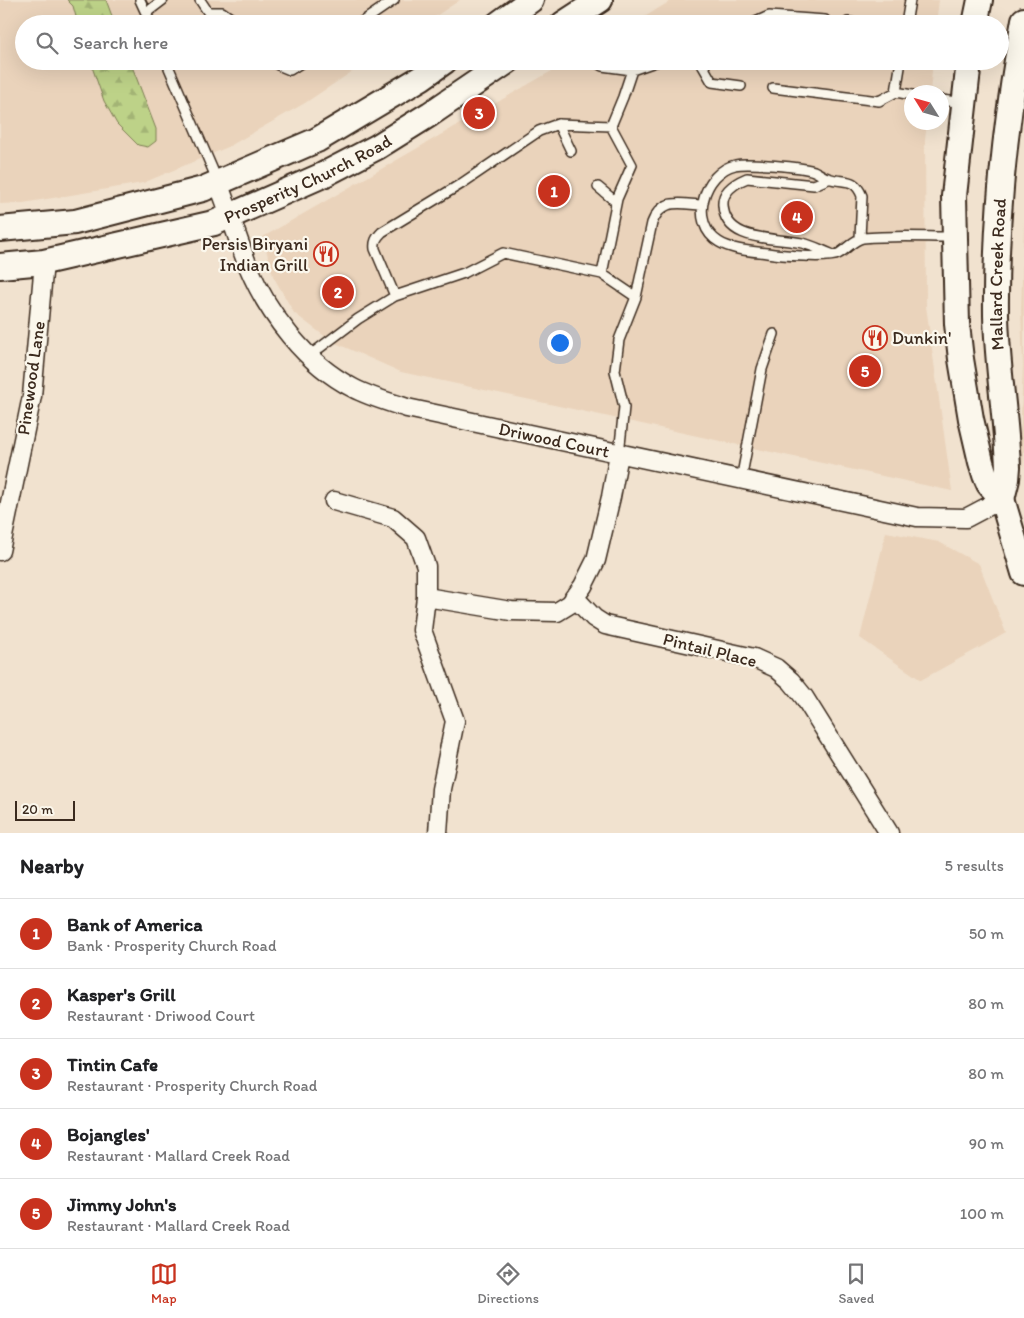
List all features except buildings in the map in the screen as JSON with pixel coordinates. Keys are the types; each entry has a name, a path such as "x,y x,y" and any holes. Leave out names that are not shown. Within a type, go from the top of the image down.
{"main road":[{"path":"511,15 532,0"},
{"path":"578,15 600,0"},
{"path":"977,15 980,0"},
{"name":"Mallard Creek Road","path":"1002,499 1007,479 1008,460 998,359 996,314 997,262 1005,144 1011,94 1023,35"},
{"name":"Prosperity Church Road","path":"0,229 75,222 203,189 317,140 432,70"},
{"name":"Prosperity Church Road","path":"0,266 44,262 214,224 323,175 377,147 495,70"},
{"name":"Mallard Creek Road","path":"965,70 953,101 954,237 960,358 971,419 985,476 989,484 1002,499 1024,573"}],"street":[{"name":"Driwood Court","path":"218,183 248,267 264,298 283,326 309,356 329,373 353,388 407,408 917,518 966,518 1002,499"},
{"name":"Pinewood Lane","path":"0,551 32,396 44,262"},
{"path":"426,598 511,611 557,612 570,604 583,586 596,560 611,498 619,454"},
{"path":"334,501 393,518 416,538 426,566 426,598 422,630 455,722 441,789 438,833"},
{"name":"Pintail Place","path":"574,597 594,618 605,624 754,658 776,668 791,681 804,697 889,833"}],"lane":[{"path":"140,0 146,13 163,0"},
{"path":"200,0 208,12 222,12 226,15"},
{"path":"372,15 394,0"},
{"path":"908,15 910,0"},
{"path":"170,70 218,183"},
{"path":"611,126 632,70"},
{"path":"705,70 712,82 741,86"},
{"path":"896,92 900,70"},
{"path":"773,88 879,101 896,92 904,94"},
{"path":"395,296 375,249 377,237 382,232 462,184 539,130 558,124 611,126"},
{"path":"558,124 571,151"},
{"path":"602,274 616,202 632,165 611,126"},
{"path":"860,238 862,196 855,184 849,181 828,179 814,171 755,164 736,164 717,174 708,186 702,205 703,222 709,233 718,242 732,247 784,256 835,255 860,238 954,237"},
{"path":"828,179 814,185 746,178 737,182 728,190 723,198 723,206 728,222 739,232 803,243 835,255"},
{"path":"598,187 616,202"},
{"path":"619,454 624,407 615,371 618,340 636,297 652,224 659,210 664,205 671,203 702,205"},
{"path":"309,356 327,341 395,296 464,272 503,253 602,274 636,297"},
{"path":"741,480 762,369 774,334"}],"shaded area":[{"path":"0,0 460,0 438,15 15,15 15,70 354,70 305,103 228,147 143,183 23,203 0,204"},
{"path":"672,0 939,0 937,15 648,15"},
{"path":"553,70 932,70 931,85 904,85 904,130 926,130 926,306 952,491 401,372 331,341 294,313 273,276 263,237"},
{"path":"1024,221 1024,468 1020,441 1023,366 1021,310"},
{"path":"886,532 939,542 979,564 1006,633 921,680 860,638"}],"green space":[{"path":"67,0 106,0 112,15 76,15 73,6"},
{"path":"93,70 133,70 156,129 156,141 148,147 138,145 117,124 104,101"}],"place":[{"name":"Tintin Cafe","path":"479,113"},
{"name":"Bank of America","path":"554,191"},
{"name":"Bojangles'","path":"797,217"},
{"name":"Persis Biryani Indian Grill","path":"326,254"},
{"name":"Kasper's Grill","path":"338,292"},
{"name":"Dunkin'","path":"875,338"},
{"name":"Jimmy John's","path":"865,371"}]}
